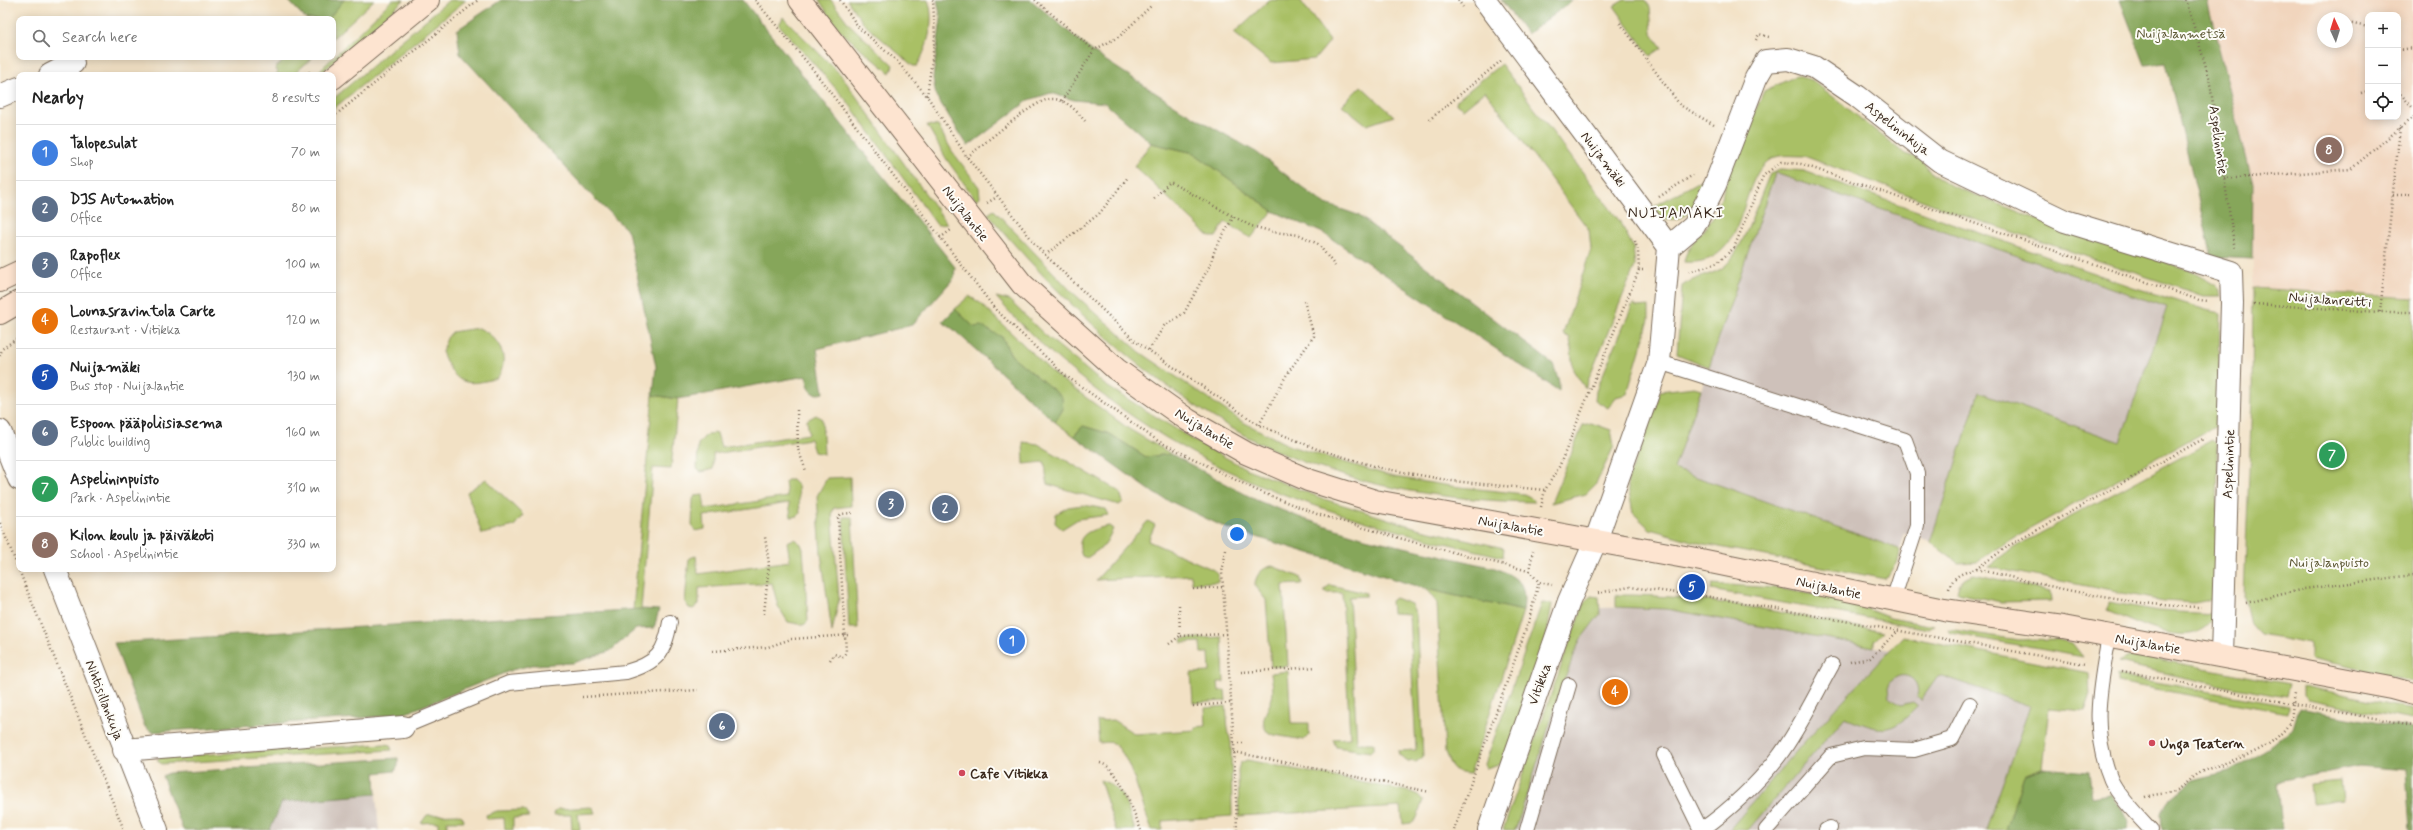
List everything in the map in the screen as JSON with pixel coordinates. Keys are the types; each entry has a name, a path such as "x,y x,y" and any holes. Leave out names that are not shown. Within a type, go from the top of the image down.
{"main road":[{"path":"336,76 428,0"},
{"name":"Nuijalantie","path":"800,0 1022,284 1123,373 1194,423 1246,453 1308,480 1375,501 1596,540 1944,610 2110,636 2222,656 2413,694"},
{"path":"0,281 16,273"},
{"path":"0,313 16,304"}],"street":[{"name":"Nuijamäki","path":"1485,0 1669,247"},
{"name":"Aspelininkuja","path":"1669,247 1694,226 1714,185 1756,78 1766,61 1788,59 1814,67 1857,96 1940,162 2065,221 2235,264"},
{"path":"56,72 73,63"},
{"path":"0,96 16,89"},
{"path":"1596,540 1659,362 1669,272 1669,247"},
{"name":"Aspelinintie","path":"2222,656 2232,606 2229,426 2239,303 2235,264"},
{"path":"0,431 16,471"},
{"name":"Vitikka","path":"1488,830 1569,601 1596,540"},
{"name":"Nihtisillankuja","path":"61,572 124,750 157,830"},
{"path":"124,750 403,727"}],"lane":[{"path":"1659,362 1905,440 1917,473 1917,526 1893,600"},
{"path":"403,727 508,683 626,672 645,667 658,657 667,638 670,622"},
{"path":"2110,636 2099,697 2098,736 2111,781 2127,803 2151,830"},
{"path":"1664,755 1701,830 1722,816 1779,756 1795,731 1832,665"},
{"path":"1527,830 1569,685"},
{"path":"1766,830 1831,756 1864,748 1914,750 1952,739 1970,704"}],"path":[{"path":"336,114 478,0"},
{"path":"840,0 858,28 896,60 927,96 967,157 1045,255 1135,340 1259,425 1317,449 1381,468 1452,481 1544,490 1529,572"},
{"path":"927,96 935,37 933,0"},
{"path":"1035,0 1094,50"},
{"name":"Aspelinintie","path":"2186,0 2209,77 2235,251 2235,264"},
{"path":"1062,101 1094,50 1120,36 1151,6"},
{"path":"1620,23 1680,106 1717,126"},
{"path":"2353,24 2365,26"},
{"path":"2401,50 2413,48"},
{"path":"1429,120 1503,60"},
{"path":"2361,93 2365,92"},
{"path":"2401,94 2413,108"},
{"path":"967,157 1037,104 1049,99 1062,101 1074,108 1085,121"},
{"path":"2224,179 2351,169 2413,117"},
{"path":"2380,312 2400,128"},
{"name":"Nuijalanreitti","path":"1544,490 1559,467 1639,270 1688,273 1717,263 1734,248 1763,176 1781,162 1801,164 2198,300 2380,312 2413,312"},
{"path":"1045,255 1099,214 1128,177"},
{"path":"1154,198 1170,182 1258,228 1300,235 1318,244 1335,266"},
{"path":"2393,195 2413,195"},
{"path":"1149,350 1164,326 1184,313 1210,266 1215,249 1234,216"},
{"path":"1259,425 1287,374 1314,336 1304,301"},
{"path":"0,356 2,349 16,339"},
{"path":"797,410 798,449 806,471"},
{"path":"1938,637 1951,583 1958,574 1976,569 2010,545 2229,426"},
{"path":"830,660 834,654 843,657 846,652 838,518 841,514 852,513"},
{"path":"0,523 16,563"},
{"path":"764,614 769,564 765,537"},
{"path":"1226,550 1222,572 1230,704 1234,743 1237,830"},
{"path":"1976,569 2108,597 2178,606 2232,606 2304,589 2413,575"},
{"path":"20,572 124,830"},
{"path":"1454,830 1528,623 1539,582"},
{"path":"1192,589 1223,587"},
{"path":"1179,605 1180,636"},
{"path":"1832,665 1870,658 1898,631"},
{"path":"1169,644 1180,636 1226,634"},
{"path":"713,651 768,647 791,639 849,635"},
{"path":"1241,672 1316,667"},
{"path":"576,698 698,690"},
{"path":"1193,706 1230,704"},
{"path":"2127,803 2149,796 2165,794 2178,788 2193,775 2223,763 2250,755 2271,742 2289,724 2293,704 2413,725"},
{"path":"1234,743 1245,743"},
{"path":"1234,752 1430,792"},
{"path":"1100,763 1107,764 1115,772 1141,830"}],"shaded area":[{"path":"2207,0 2413,0 2413,298 2253,288 2253,184"},
{"path":"1775,173 2168,307 2120,442 1979,392 1930,542 1904,533 1899,549 1674,469"},
{"path":"1641,607 1666,609 1891,650 2056,677 2006,830 1509,830 1582,620 1601,608"},
{"path":"376,794 379,830 270,830 282,802"}],"green space":[{"path":"288,0 374,0 336,35 336,16 303,16"},
{"path":"288,0 344,0 331,16 303,16"},
{"path":"392,0 404,0 336,60 336,55"},
{"path":"449,0 466,0 336,107 336,96"},
{"path":"501,0 743,0 955,267 954,278 912,325 817,349 824,393 813,393 809,388 806,376 678,399 653,395 656,367 628,231 593,197 460,54 457,30"},
{"path":"819,0 831,0 849,24 893,65 890,73 840,31"},
{"path":"847,0 928,0 931,25 927,43 917,66 913,66 863,23"},
{"path":"937,0 1031,0 1094,53 1182,110 1256,152 1323,203 1358,215 1553,364 1559,381 1559,391 1323,233 1273,211 1194,153 1151,143 1105,103 1074,100 1051,93 1029,100 968,146 936,96 933,78 941,19"},
{"path":"1269,0 1300,0 1330,41 1315,59 1271,63 1234,33"},
{"path":"1501,0 1573,0 1527,34"},
{"path":"1624,0 1645,0 1650,7 1652,33 1662,48 1650,56 1614,6"},
{"name":"Nuijalanmetsä","path":"2120,0 2207,0 2253,184 2252,259 2212,257 2166,63 2145,65"},
{"path":"783,17 841,75 947,224 937,225 847,101 779,25"},
{"path":"284,60 310,60 296,72 278,72 275,68"},
{"path":"330,60 336,60 322,72 318,72"},
{"path":"1501,64 1621,223 1633,247 1635,266 1585,388 1573,370 1570,338 1563,334 1591,249 1589,230 1485,91 1463,109 1456,104 1457,100"},
{"path":"1796,76 1812,80 1905,154 1921,159 1933,175 1950,185 2060,228 2189,270 2217,286 2221,296 2204,296 1959,214 1804,156 1779,156 1765,164 1755,178 1734,234 1723,250 1707,260 1684,262 1689,249 1715,214 1731,167 1764,91"},
{"path":"1361,86 1394,116 1367,125 1342,105"},
{"path":"927,125 938,126 952,151 979,187 980,197 976,200 947,160"},
{"path":"1151,143 1194,153 1273,211 1251,238 1225,222 1216,237 1210,237 1134,166"},
{"path":"1782,169 1804,171 2133,287 2220,313 2218,424 2021,534 1976,562 1958,563 1930,542 1979,392 2120,442 2167,307 1775,173 1709,367 1677,354 1682,286 1721,269 1729,262 1743,239 1770,174"},
{"path":"1708,176 1692,209 1680,218 1671,220 1660,219 1653,207"},
{"path":"994,210 1072,292 1140,352 1241,421 1290,446 1394,477 1451,486 1524,494 1535,502 1471,499 1377,484 1346,476 1286,455 1244,435 1203,411 1163,383 1124,352 1087,319 1019,249 988,214"},
{"name":"Nuijalanpuisto","path":"2253,288 2413,298 2413,681 2310,658 2310,644 2260,635 2250,624 2244,597 2252,397"},
{"path":"969,296 979,302 1054,374 1129,429 1171,454 1146,457 1110,434 1083,426 1074,436 1055,422 1063,409 1033,374 1011,355 1002,337 974,327 955,309"},
{"path":"996,297 1009,300 1044,334 1105,385 1200,444 1247,469 1324,499 1417,528 1504,548 1503,557 1362,521 1293,498 1226,470 1163,436 1102,395 1046,348"},
{"path":"1633,304 1637,307 1649,306 1649,320 1627,394 1616,397 1608,408 1595,400 1596,391"},
{"path":"955,309 974,327 981,326 1002,337 1011,355 1062,397 1063,409 1055,422 953,329 942,322"},
{"path":"478,328 492,336 497,342 501,348 503,363 497,378 476,383 462,380 456,376 451,371 442,352 447,338 452,332"},
{"path":"1694,387 1701,389 1674,469 1899,549 1898,558 1891,573 1885,579 1699,543 1650,529 1633,513 1627,482 1655,412 1660,391"},
{"path":"653,395 678,399 671,469 653,468 641,609 633,610"},
{"path":"816,415 822,419 824,454 814,452 810,439 713,454 713,469 701,472 697,469 698,444 707,434 717,433 721,447 809,434 807,420"},
{"path":"1591,423 1611,430 1614,446 1596,484 1586,494 1551,503 1583,425"},
{"path":"1083,426 1110,434 1146,457 1171,454 1256,500 1304,519 1365,538 1495,568 1510,575 1520,583 1524,594 1523,611 1426,589 1224,527 1155,494 1074,436"},
{"path":"2213,440 2218,444 2216,599 2194,603 2164,601 1988,567 2015,547"},
{"path":"1023,442 1038,444 1120,492 1123,502 1119,505 1047,484 1045,462 1024,464"},
{"path":"850,477 851,506 834,508 832,513 839,599 832,632 821,554 817,496 827,478"},
{"path":"486,479 523,515 514,526 482,534 467,492"},
{"path":"787,480 792,480 798,486 800,513 798,516 791,517 789,503 704,516 705,529 696,531 692,526 693,499 695,496 703,495 705,509 787,497 785,482"},
{"path":"1083,505 1106,509 1109,515 1078,519 1062,529 1055,523 1056,514 1068,507"},
{"path":"843,517 852,517 858,628 849,628"},
{"path":"1148,521 1155,525 1148,541 1212,569 1218,574 1218,582 1192,583 1191,575 1096,580"},
{"path":"1109,526 1113,529 1105,545 1087,558 1082,556 1080,542 1082,538 1091,531"},
{"path":"794,539 801,544 803,549 808,621 804,625 788,622 778,606 772,583 699,588 699,604 693,609 689,608 685,602 689,558 696,556 698,574 790,561 787,542"},
{"path":"1272,566 1300,577 1302,584 1283,585 1288,666 1271,667 1266,600 1255,586 1259,573"},
{"path":"1974,574 2050,591 2051,601 2001,602 1957,593 1962,580"},
{"path":"1712,584 1776,588 1844,600 1890,618 1934,626 1929,629 1711,590"},
{"path":"1330,585 1366,593 1366,596 1349,597 1357,743 1374,743 1374,748 1370,752 1336,747 1333,739 1350,738 1342,593 1325,593 1325,589"},
{"path":"1426,589 1523,611 1470,774 1456,771 1451,765 1445,752 1437,603"},
{"path":"1616,595 1683,598 1716,602 1883,632 1874,641 1874,647 1666,609 1616,607"},
{"path":"1591,596 1599,597 1600,614 1580,640 1564,681 1515,830 1503,830 1572,635 1585,601"},
{"path":"1395,598 1411,604 1416,614 1423,757 1416,762 1408,761 1399,755 1398,751 1416,750 1409,614 1392,613 1391,601"},
{"path":"2108,602 2159,611 2215,614 2206,626 2194,633 2180,634 2149,628 2107,610"},
{"path":"1542,603 1552,604 1545,645 1507,755 1499,765 1486,769 1485,764"},
{"path":"641,609 659,610 654,628 636,629 610,651 573,663 532,665 512,670 401,715 152,732 145,727 114,643"},
{"path":"1948,629 2018,640 2055,639 2072,643 2083,657 1951,633"},
{"path":"1903,636 2089,673 2090,697 2085,711 2049,708 2042,768 2024,775 2006,830 1986,830 2030,706 1939,675 1921,700 1917,696 1918,689 1913,679 1898,676 1889,685 1890,698 1901,705 1913,702 1918,706 1908,716 1892,727 1884,728 1868,726 1845,717 1748,830 1729,830 1806,740"},
{"path":"1222,637 1224,682 1218,682 1219,691 1225,690 1226,701 1193,703 1191,673 1210,672 1209,653 1201,653 1200,642 1182,643 1181,639"},
{"path":"2135,655 2289,684 2286,697 2223,686 2119,663"},
{"path":"1288,671 1291,723 1309,723 1309,736 1303,740 1269,734 1264,725 1264,716 1273,695 1271,673"},
{"path":"2117,675 2289,706 2288,713 2117,682"},
{"path":"2303,686 2413,709 2413,720 2307,700 2303,696"},
{"path":"1226,706 1231,743 1232,816 1162,821 1162,830 1152,830 1126,759 1114,744 1109,742 1099,743 1097,721 1113,720 1135,734 1195,730 1195,727 1206,726 1205,708"},
{"path":"2299,708 2413,729 2413,830 2410,830 2406,770 2359,766 2278,782 2282,830 2162,830 2161,812 2170,799 2193,780 2229,771 2273,745 2293,728"},
{"path":"385,744 390,745 392,750 161,764 157,760 160,757"},
{"path":"398,758 398,766 395,771 375,773 376,794 282,802 270,830 183,830 162,776 169,773"},
{"path":"1247,760 1411,792 1418,795 1423,800 1417,818 1411,823 1403,824 1401,807 1239,816 1238,770 1240,763"},
{"path":"2042,768 2089,772 2092,797 2111,794 2119,804 2129,824 2127,830 2006,830 2024,775"},
{"path":"1100,780 1108,783 1120,793 1127,807 1135,830 1116,830"},
{"path":"2341,781 2343,800 2312,803 2310,784"},
{"path":"593,808 595,813 578,814 580,830 572,830 571,815 554,815 555,811 558,809"},
{"path":"524,810 529,817 513,818 513,830 505,830 504,818 487,819 486,815 497,811"},
{"path":"457,814 462,816 464,821 447,821 447,830 438,830 438,822 421,823 427,815"}],"place":[{"name":"Kilon koulu ja päiväkoti","path":"2329,150"},
{"name":"Aspelininpuisto","path":"2332,455"},
{"name":"Rapoflex","path":"891,504"},
{"name":"DJS Automation","path":"945,508"},
{"name":"Nuijamäki","path":"1692,587"},
{"name":"Talopesulat","path":"1012,641"},
{"name":"Lounasravintola Carte","path":"1615,692"},
{"name":"Espoon pääpoliisiasema","path":"722,726"},
{"name":"Unga Teatern","path":"2152,743"},
{"name":"Cafe Vitikka","path":"962,773"}],"district":[{"name":"NUIJAMÄKI","path":"1676,213"}]}
